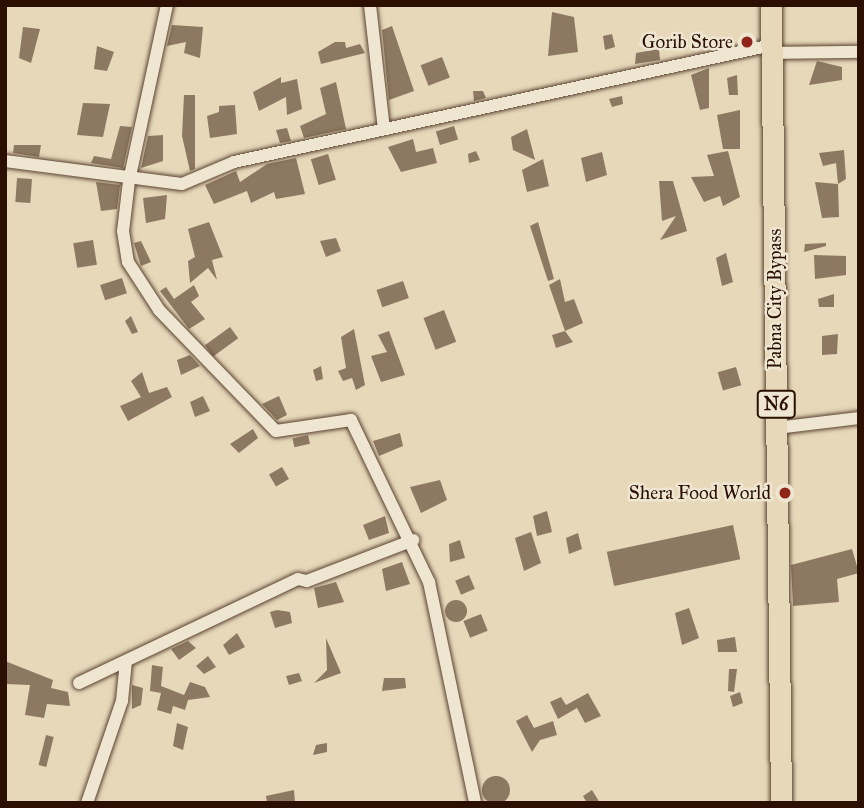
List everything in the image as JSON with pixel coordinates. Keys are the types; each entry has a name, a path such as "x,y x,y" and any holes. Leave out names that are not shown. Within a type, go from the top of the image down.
{"highway":[{"name":"Pabna City Bypass","path":"771,5 781,803"}],"street":[{"path":"167,5 129,181 123,232 128,262 159,310 276,431 351,420 413,540 456,696 475,803"},
{"path":"370,5 383,130"},
{"path":"5,162 129,181 182,184 234,162 772,49 859,52"},
{"path":"776,428 859,418"},
{"path":"79,683 298,579 307,581 413,540"},
{"path":"87,803 122,701 126,661"}],"building":[{"path":"552,12 574,17 578,52 548,56"},
{"path":"172,25 203,27 200,58 184,53 186,42 167,46"},
{"path":"392,26 414,91 389,100 382,30"},
{"path":"23,27 40,29 31,63 19,58"},
{"path":"612,34 615,47 605,50 603,36"},
{"path":"335,42 345,42 346,48 360,44 365,53 321,64 318,52"},
{"path":"97,46 114,52 107,71 94,69"},
{"path":"659,49 660,60 635,64 636,53"},
{"path":"442,57 450,78 428,86 421,65"},
{"path":"817,61 842,67 842,80 809,85"},
{"path":"709,68 709,108 700,110 691,75"},
{"path":"737,75 738,95 729,95 727,78"},
{"path":"281,77 281,83 297,79 302,109 287,115 286,97 259,111 253,92"},
{"path":"336,82 346,129 304,138 300,126 326,114 320,88"},
{"path":"473,91 483,91 486,98 474,101"},
{"path":"184,95 195,95 195,169 190,171 182,136"},
{"path":"622,96 623,104 612,107 609,99"},
{"path":"83,103 110,104 103,137 77,135"},
{"path":"235,105 237,134 210,138 207,116 219,112 219,106"},
{"path":"740,110 740,149 723,149 717,115"},
{"path":"120,126 132,127 123,168 91,163 94,156 111,159"},
{"path":"454,126 458,139 440,145 436,132"},
{"path":"287,128 291,141 280,143 276,130"},
{"path":"527,129 535,160 513,150 511,137"},
{"path":"163,135 163,161 141,168 148,136"},
{"path":"413,139 416,152 433,148 437,163 401,172 388,147"},
{"path":"14,145 41,145 39,157 13,153"},
{"path":"844,150 846,179 838,184 836,163 823,166 819,153"},
{"path":"476,151 480,160 469,163 468,154"},
{"path":"728,151 740,197 723,206 720,196 704,202 691,177 714,176 707,155"},
{"path":"602,152 607,175 586,182 581,158"},
{"path":"328,154 336,180 319,185 311,159"},
{"path":"296,158 305,194 276,199 274,192 251,203 247,191 214,204 205,185 236,171 240,182 267,164"},
{"path":"543,159 549,186 527,192 522,170"},
{"path":"17,178 32,179 30,203 15,202"},
{"path":"659,181 673,181 687,231 660,240 676,216 662,221"},
{"path":"96,182 120,185 117,209 101,211"},
{"path":"815,182 838,184 839,217 822,218"},
{"path":"167,195 165,219 146,223 143,198"},
{"path":"209,222 223,257 212,260 217,280 208,268 190,283 188,261 195,257 188,229"},
{"path":"538,222 554,279 548,281 530,226"},
{"path":"336,238 341,251 326,257 320,241"},
{"path":"93,240 97,265 77,268 73,243"},
{"path":"141,241 151,262 141,266 134,243"},
{"path":"826,243 826,246 804,252 805,244"},
{"path":"726,253 733,282 722,286 716,258"},
{"path":"814,255 846,256 846,275 815,279"},
{"path":"122,278 127,293 105,300 100,285"},
{"path":"560,279 565,302 574,299 583,323 565,331 549,285"},
{"path":"403,281 409,298 382,307 377,290"},
{"path":"194,285 199,296 191,302 205,319 189,329 160,291 166,287 174,299"},
{"path":"834,294 834,307 819,307 818,299"},
{"path":"444,310 456,342 436,350 423,318"},
{"path":"131,316 138,332 132,334 125,321"},
{"path":"230,327 238,338 213,357 205,345"},
{"path":"354,329 365,385 356,390 352,378 343,381 338,371 346,368 341,337"},
{"path":"389,331 405,375 381,382 371,356 387,352 378,335"},
{"path":"565,331 573,342 556,348 552,335"},
{"path":"838,334 837,354 822,355 822,336"},
{"path":"190,355 200,366 181,375 177,360"},
{"path":"321,366 323,379 316,381 313,370"},
{"path":"736,367 741,385 723,391 718,372"},
{"path":"142,372 149,393 167,387 172,397 128,421 120,406 141,397 131,381"},
{"path":"203,396 210,411 195,417 190,402"},
{"path":"279,396 287,415 277,420 262,404"},
{"path":"253,429 258,438 239,453 230,444"},
{"path":"400,433 403,446 379,456 373,441"},
{"path":"308,435 310,444 294,447 292,439"},
{"path":"282,467 289,479 276,487 269,474"},
{"path":"440,480 447,500 421,513 410,487"},
{"path":"547,511 552,532 537,536 533,516"},
{"path":"385,516 389,533 369,540 363,525"},
{"path":"733,525 740,559 614,586 607,552"},
{"path":"531,532 541,563 524,571 515,538"},
{"path":"578,533 582,549 569,554 566,538"},
{"path":"460,540 465,558 450,562 449,544"},
{"path":"852,549 859,573 837,579 839,602 793,606 791,565"},
{"path":"402,562 410,584 386,591 382,569"},
{"path":"469,575 475,589 461,595 455,581"},
{"path":"336,582 344,602 318,608 314,588"},
{"path":"456,600 464,603 467,611 464,619 456,622 448,619 445,611 448,603"},
{"path":"689,608 699,638 682,645 675,613"},
{"path":"270,612 290,612 292,623 275,628"},
{"path":"481,614 488,631 470,638 463,621"},
{"path":"237,633 245,647 229,655 223,645"},
{"path":"735,637 737,652 718,652 717,640"},
{"path":"326,638 341,673 314,683 327,670"},
{"path":"188,641 196,648 179,660 171,649"},
{"path":"208,656 216,667 204,674 196,666"},
{"path":"5,661 53,680 51,688 68,692 70,706 47,704 44,718 25,715 30,685 5,684"},
{"path":"152,665 163,667 161,686 184,695 190,682 205,687 210,697 188,700 185,710 173,706 171,714 157,710 161,693 150,691"},
{"path":"729,669 737,669 734,692 728,691"},
{"path":"299,673 302,681 289,685 286,676"},
{"path":"384,678 405,678 406,688 382,691"},
{"path":"132,685 143,688 141,705 132,709"},
{"path":"740,692 743,703 733,707 730,696"},
{"path":"588,693 601,716 585,723 577,708 558,719 550,702 561,697 566,705"},
{"path":"527,715 534,728 553,721 557,735 540,740 532,752 516,721"},
{"path":"177,723 188,727 183,750 173,746"},
{"path":"46,735 54,737 46,767 39,765"},
{"path":"327,743 327,752 313,755 316,745"},
{"path":"496,776 506,780 510,790 506,800 496,804 486,800 482,790 486,780"},
{"path":"294,790 295,803 267,803 266,796"},
{"path":"592,790 600,803 587,803 583,796"}],"place":[{"name":"Gorib Store","path":"747,42"},
{"name":"Shera Food World","path":"785,493"}]}
